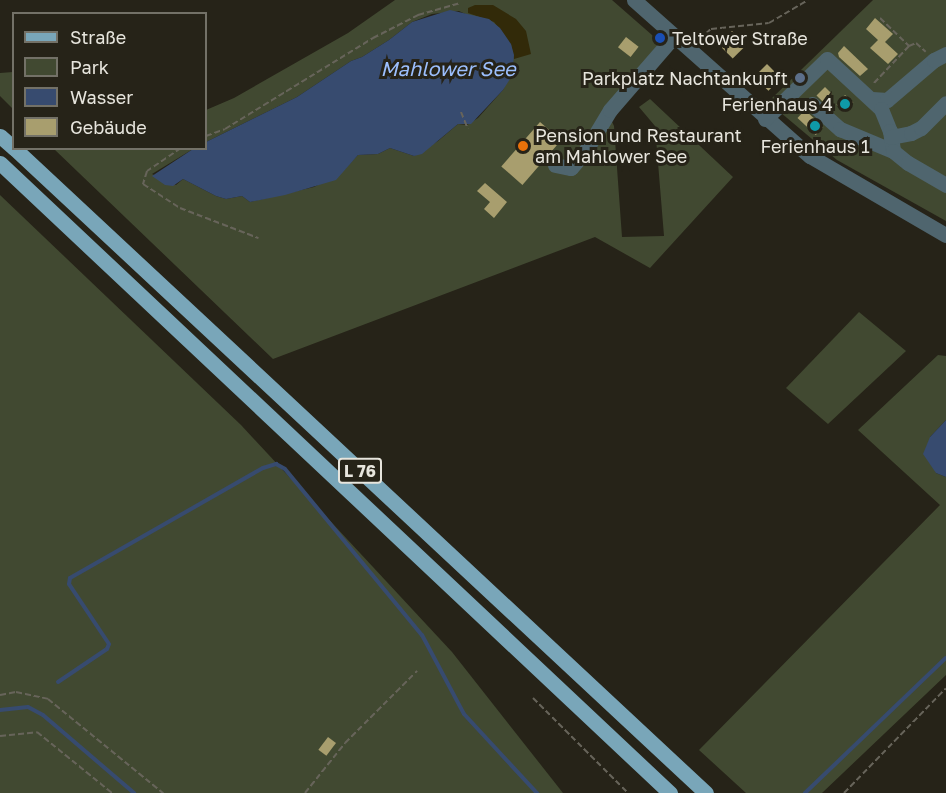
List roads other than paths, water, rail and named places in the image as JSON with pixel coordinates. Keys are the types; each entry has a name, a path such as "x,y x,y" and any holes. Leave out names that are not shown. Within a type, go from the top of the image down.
{"main road":[{"name":"L 76","path":"0,136 12,146"},
{"name":"L 76","path":"16,150 706,793"},
{"name":"L 76","path":"0,163 670,793"}],"street":[{"path":"633,0 765,119 833,172 946,235"},
{"path":"555,165 571,168 586,150 610,110 674,36"},
{"path":"765,119 827,59 871,94 887,100 940,57 946,72"},
{"path":"871,94 881,109 892,144"},
{"path":"892,144 921,128 946,103"},
{"path":"812,104 840,129 892,144 929,169 946,185"}],"water":[{"name":"Mahlower See","path":"450,10 489,19 500,28 511,44 514,55 512,76 503,90 471,124 458,124 422,154 414,156 390,148 378,154 358,155 336,180 285,195 250,202 242,196 226,199 216,196 183,179 173,186 165,185 152,176 191,150 207,150 207,142 297,97 351,61 362,57 389,40 412,22"},
{"path":"946,420 946,477 936,473 923,454 930,437"}],"waterway":[{"path":"58,682 107,649 109,644 69,584 70,578 263,468 276,464 285,469 422,635 464,714 537,793"},
{"path":"805,793 946,658"},
{"path":"0,710 28,707 43,715 134,793"}],"place":[{"name":"Teltower Straße","path":"660,38"},
{"name":"Parkplatz Nachtankunft","path":"800,78"},
{"name":"Ferienhaus 4","path":"845,104"},
{"name":"Ferienhaus 1","path":"815,126"},
{"name":"Pension und Restaurant am Mahlower See","path":"523,146"}]}
